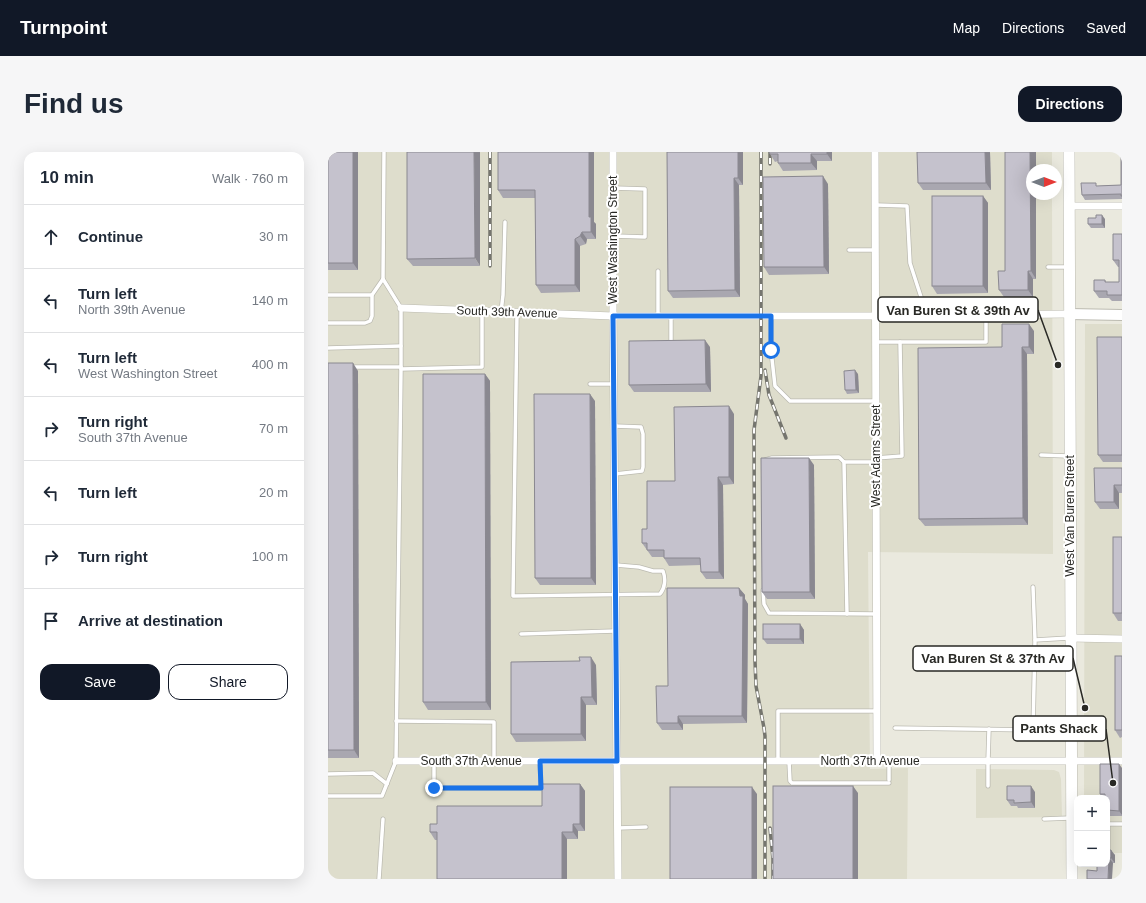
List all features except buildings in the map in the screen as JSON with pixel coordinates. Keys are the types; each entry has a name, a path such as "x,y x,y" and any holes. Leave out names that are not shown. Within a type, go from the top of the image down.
{"main road":[{"name":"West Van Buren Street","path":"1069,152 1070,638 1073,814 1072,879"}],"street":[{"name":"West Washington Street","path":"613,152 618,879"},
{"name":"West Adams Street","path":"875,152 878,761"},
{"path":"1069,206 1122,206"},
{"name":"South 39th Avenue","path":"401,308 613,316 1069,314"},
{"path":"1069,314 1122,315"},
{"path":"1070,638 1122,639"},
{"name":"South 37th Avenue","path":"396,761 617,761"},
{"name":"North 37th Avenue","path":"617,761 1122,761"}],"lane":[{"path":"328,796 382,796 396,761 401,308 383,280 384,152"},
{"path":"613,188 645,189 645,236 613,236"},
{"path":"876,205 908,206 910,263 922,300 922,315"},
{"path":"501,312 504,295 505,222"},
{"path":"849,250 876,250"},
{"path":"1048,267 1069,267"},
{"path":"658,271 658,316"},
{"path":"328,324 365,323 370,321 372,316 372,295 383,280"},
{"path":"328,295 372,295"},
{"path":"343,367 482,367 482,311"},
{"path":"517,313 513,596 660,594 663,590 665,585 663,572 640,566 616,565"},
{"path":"876,342 986,342 986,315"},
{"path":"671,316 671,340"},
{"path":"771,316 771,350 775,386 790,401 876,401"},
{"path":"844,462 876,460 902,456 900,342"},
{"path":"328,348 401,346"},
{"path":"590,384 614,384"},
{"path":"614,426 641,427 643,434 642,471 615,474"},
{"path":"1041,456 1070,456"},
{"path":"763,465 765,460 772,458 839,457 844,462 846,614"},
{"path":"763,583 764,604 769,613 877,614"},
{"path":"895,728 1033,730 1035,640 1033,587"},
{"path":"521,634 616,630"},
{"path":"1035,640 1070,638"},
{"path":"778,761 778,711 877,711"},
{"path":"396,721 494,722 494,761"},
{"path":"988,786 989,729"},
{"path":"434,761 434,788 541,788 540,761"},
{"path":"789,761 790,781 792,783 889,781 889,761"},
{"path":"328,774 373,773 387,784"},
{"path":"1044,819 1073,814"},
{"path":"379,879 383,819"},
{"path":"1110,823 1122,824"},
{"path":"618,828 646,827"}],"shaded area":[{"path":"328,152 1052,152 1052,164 1026,164 1026,200 1052,200 1053,554 868,552 870,769 908,768 907,879 328,879"},
{"path":"1085,324 1122,324 1122,853 1110,853 1110,795 1084,795"},
{"path":"976,769 1054,770 1059,772 1061,779 1062,817 976,818"}],"railway":[{"path":"490,152 490,266"},
{"path":"761,152 761,376 754,430 755,661 756,686 765,736 765,879"},
{"path":"770,152 770,164"},
{"path":"765,370 769,395 786,438"},
{"path":"770,828 773,879"}],"place":[{"name":"Van Buren St & 39th Av","path":"1058,365"},
{"name":"Van Buren St & 37th Av","path":"1085,708"},
{"name":"Pants Shack","path":"1113,783"}],"route":[{"path":"434,788 541,788 540,761 617,761 613,316 771,316 771,350"}]}
